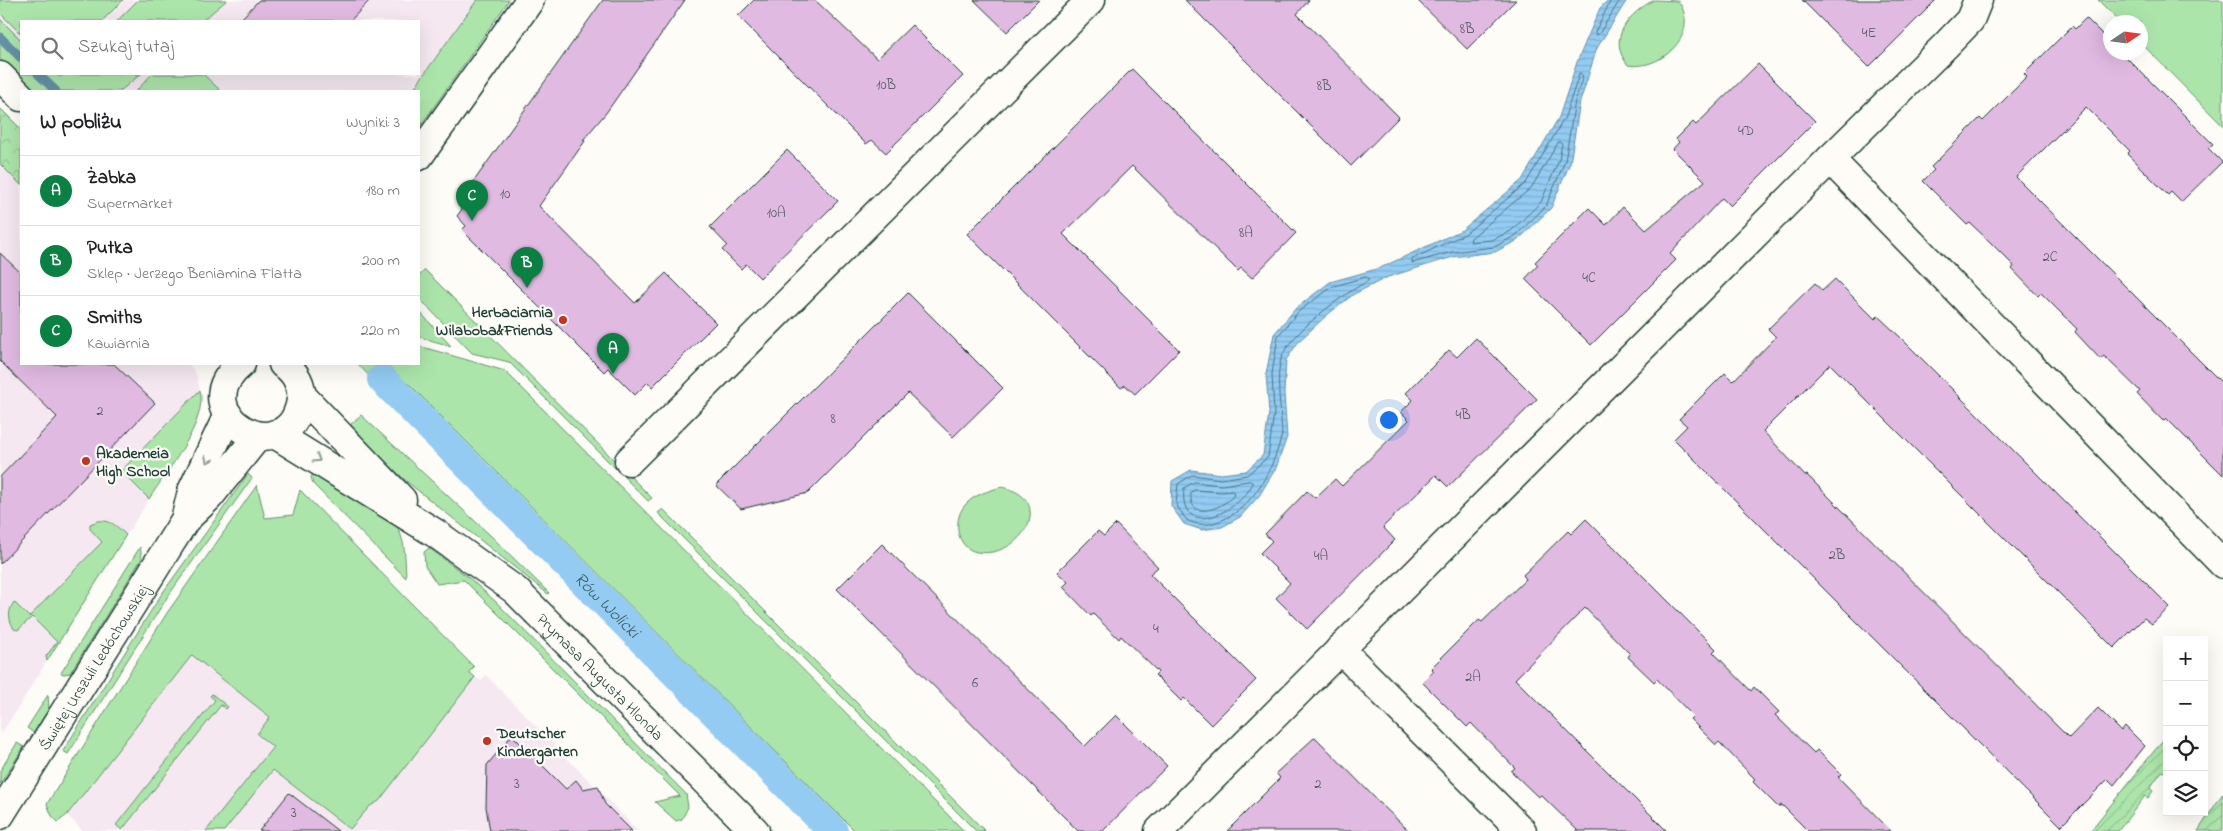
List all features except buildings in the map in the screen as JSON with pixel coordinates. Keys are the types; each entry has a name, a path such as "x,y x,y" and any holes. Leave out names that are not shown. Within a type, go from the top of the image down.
{"street":[{"path":"420,155 530,0"},
{"path":"629,461 1091,0"},
{"path":"1160,831 1970,20 1978,0"},
{"path":"0,76 20,96"},
{"path":"1830,159 2223,564"},
{"name":"Prymasa Augusta Hlonda","path":"284,365 296,377 301,393 435,533"},
{"name":"Świętej Urszuli Ledóchowskiej","path":"0,815 186,520 266,435 286,428 294,419 300,408 301,393 310,365"},
{"path":"228,415 224,404 223,392 233,366"},
{"name":"Prymasa Augusta Hlonda","path":"228,415 240,430 266,435 435,533 515,590 755,831"},
{"name":"Świętej Urszuli Ledóchowskiej","path":"186,520 192,491 228,415"},
{"path":"1340,649 1522,831"}],"shaded area":[{"path":"0,0 219,0 223,4 228,0 477,0 413,90 77,90 57,75 420,75 420,20 20,20 20,39 0,19"},
{"name":"Akademeia High School","path":"0,164 20,184 20,365 190,365 196,374 202,398 197,423 0,736"},
{"path":"178,618 378,799 475,677 481,681 486,675 638,831 83,831 59,807"}],"green space":[{"path":"0,0 123,0 103,20 20,20 20,33 0,13"},
{"path":"138,0 227,0 203,20 118,20"},
{"path":"477,0 509,0 420,127 420,90 413,90"},
{"path":"1654,0 1678,1 1684,13 1685,25 1681,37 1665,56 1641,65 1628,65 1619,46 1623,28 1636,12"},
{"path":"2098,0 2223,0 2223,126 2148,50 2148,15 2113,15"},
{"path":"0,19 20,39 20,75 57,75 60,77 63,75 140,75 121,90 33,90 0,59"},
{"path":"151,75 204,75 220,90 137,90"},
{"path":"0,108 20,128 20,184 0,164"},
{"path":"425,270 652,498 648,501 509,362 472,353 420,299 420,275"},
{"path":"420,312 451,346 420,337"},
{"path":"420,346 505,371 964,831 855,831 410,385 380,370 372,379 359,365 420,365"},
{"path":"200,390 201,403 192,431 175,461 149,499 121,471"},
{"path":"361,415 491,536 549,593 406,481 350,428 350,425"},
{"path":"316,470 394,522 403,542 406,578 313,484 311,477"},
{"path":"248,474 252,478 168,596 68,754 63,751 161,595"},
{"path":"257,485 265,518 293,515 300,490 474,667 469,672 475,677 379,801 370,806 350,829 273,770 224,831 206,831 273,747 257,734 270,717 192,655 67,815 58,822 52,816 47,804 167,613"},
{"path":"1001,487 1018,493 1028,503 1030,515 1027,527 1019,538 1007,547 993,552 977,552 970,549 964,545 958,531 959,516 962,509 974,497"},
{"path":"663,509 985,831 976,831 658,513"},
{"path":"98,521 110,522 126,535 47,661 46,656 57,642 32,617 18,630 14,629 10,619 10,609 14,602 29,617 102,542 90,529 90,524"},
{"path":"140,547 142,558 70,673 61,673"},
{"path":"429,548 468,577 495,601 686,794 688,807 682,819 676,821 655,802 680,796 464,580 437,584 425,566 424,552"},
{"path":"212,694 228,707 226,709 221,705 122,830 116,825 215,700 210,696"},
{"path":"48,695 49,709 34,733 27,728"},
{"path":"2163,740 2163,771 2150,788 2153,791 2148,798 2145,796 2118,831 2090,831"},
{"path":"17,743 24,747 0,784 0,771"},
{"path":"2223,793 2223,831 2198,831"}],"water":[{"path":"1608,0 1627,0 1597,48 1580,102 1570,163 1551,208 1518,240 1495,252 1453,257 1388,277 1354,294 1327,315 1299,341 1286,360 1284,393 1287,437 1276,468 1259,496 1240,517 1222,527 1202,530 1184,524 1171,506 1172,481 1191,470 1221,474 1246,471 1263,455 1269,413 1266,374 1274,334 1296,308 1330,282 1380,268 1462,230 1522,180 1559,117 1577,62 1600,8"}],"waterway":[{"name":"Rów Wolicki","path":"0,37 20,57"},
{"name":"Rów Wolicki","path":"39,75 55,90"},
{"name":"Rów Wolicki","path":"382,379 833,831"}],"place":[{"name":"Smiths","path":"472,221"},
{"name":"Putka","path":"527,288"},
{"name":"Herbaciarnia Wilaboba&Friends","path":"563,320"},
{"name":"Żabka","path":"613,374"},
{"name":"Akademeia High School","path":"86,461"},
{"name":"Deutscher Kindergarten","path":"487,741"}]}
